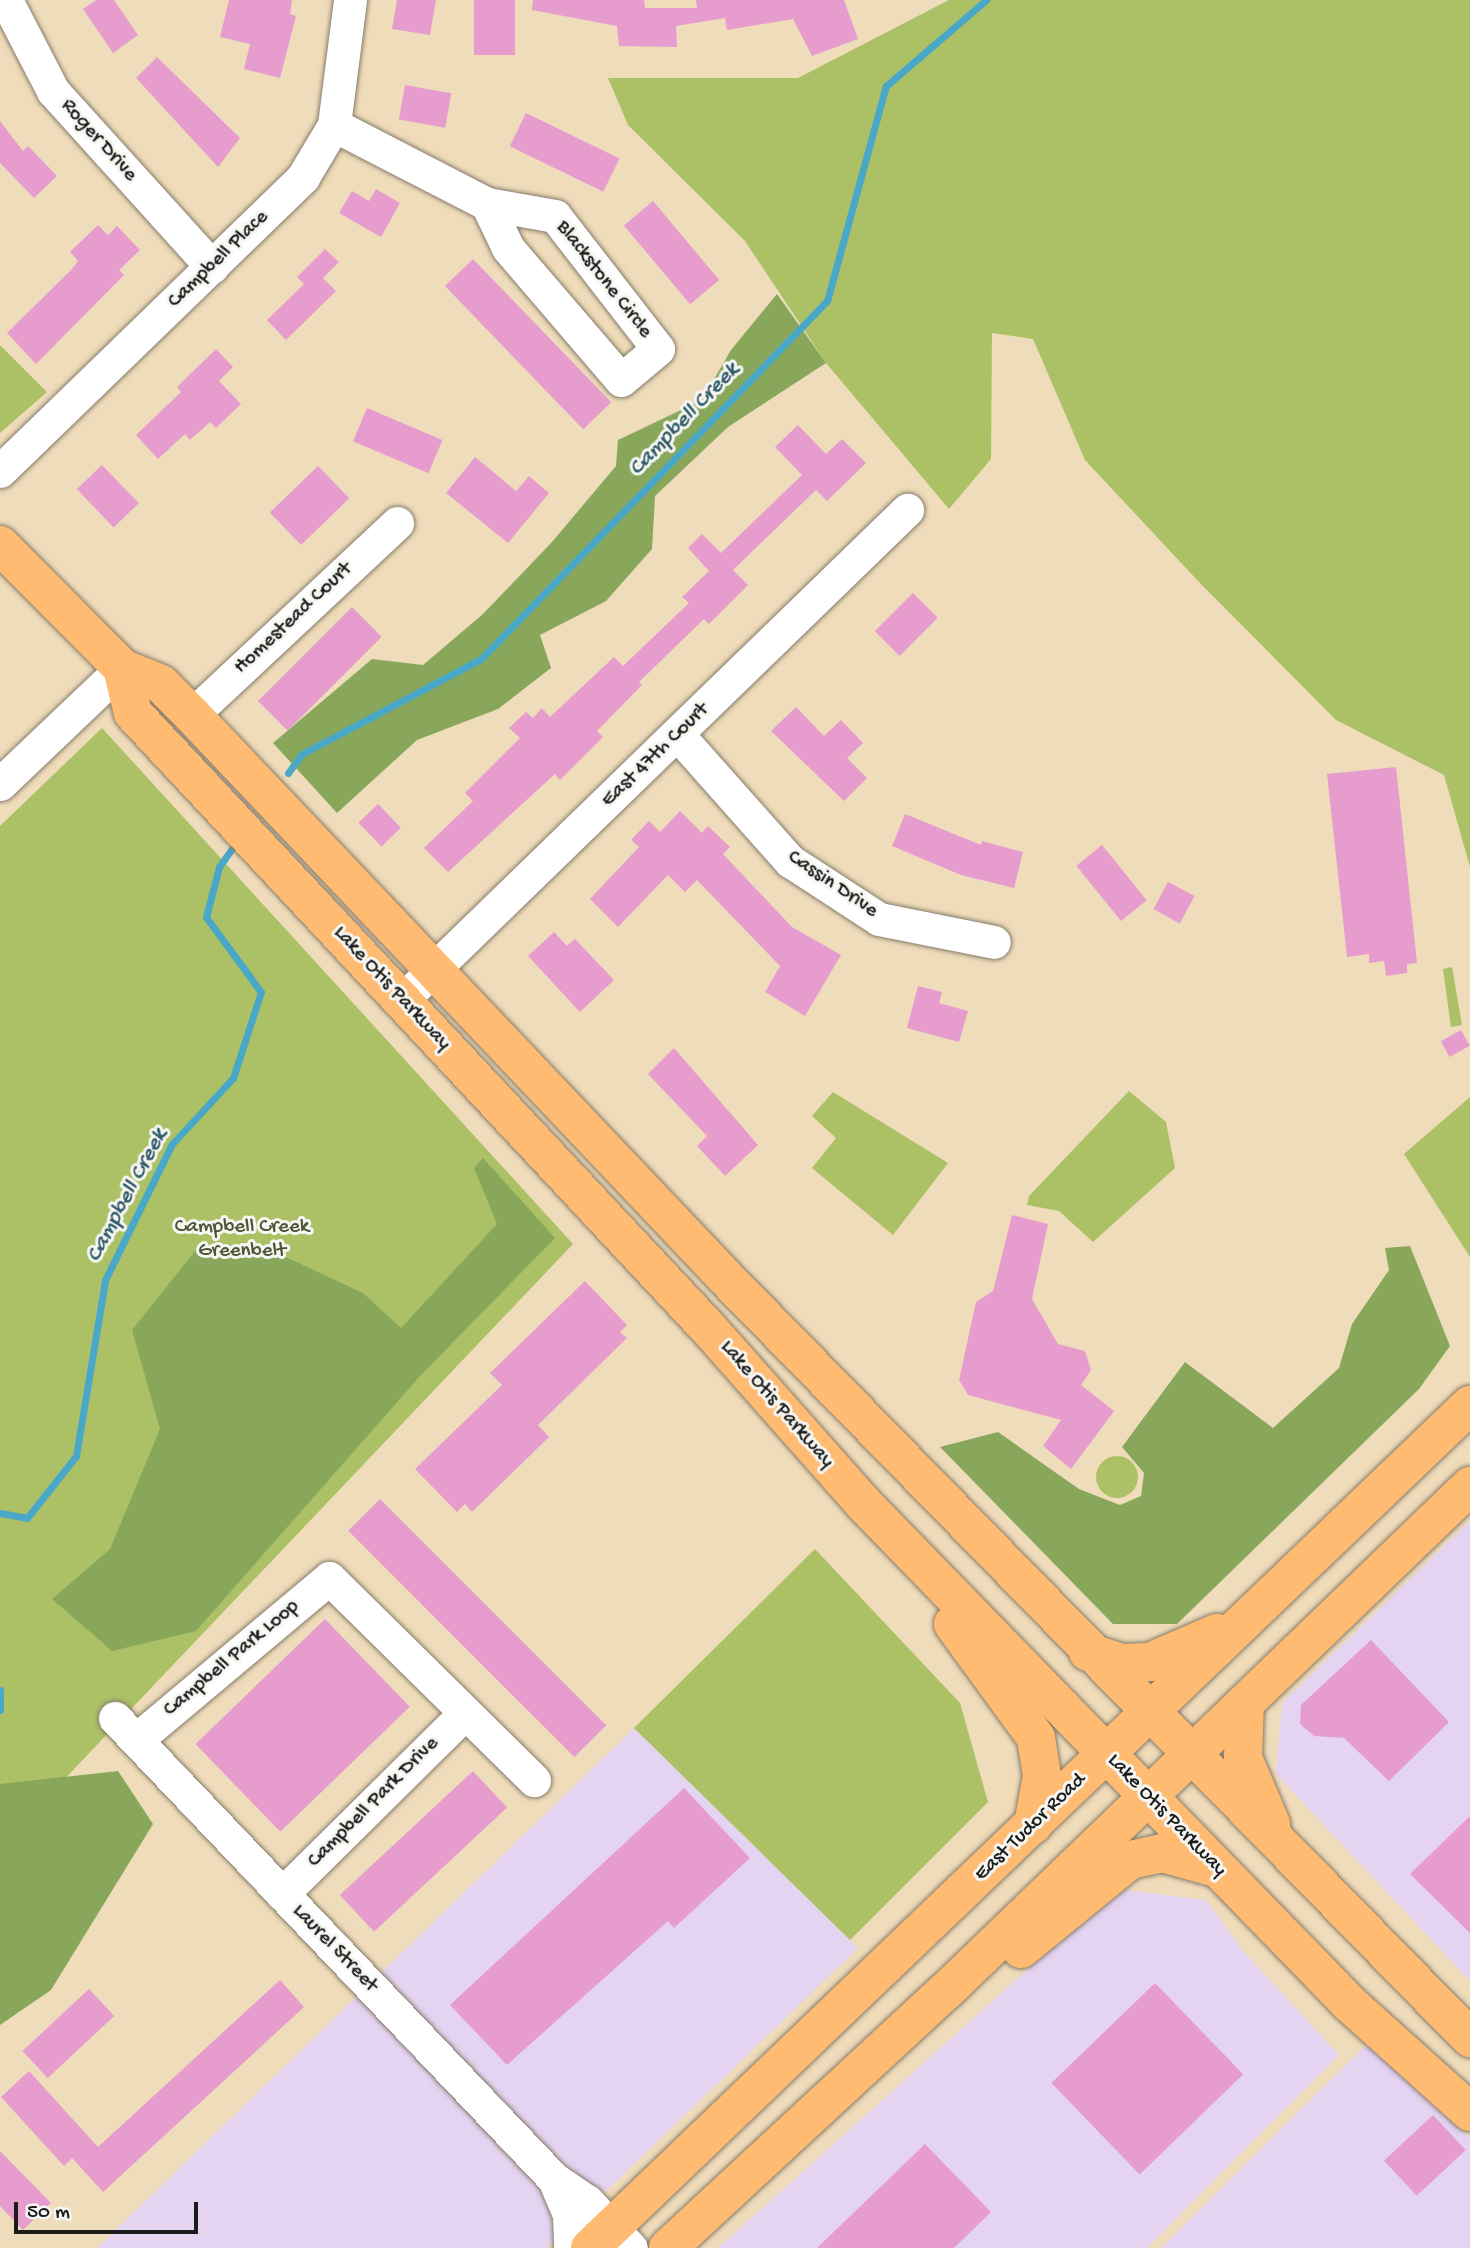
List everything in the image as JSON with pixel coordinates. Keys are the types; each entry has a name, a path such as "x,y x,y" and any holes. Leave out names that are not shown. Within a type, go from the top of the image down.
{"main road":[{"path":"0,545 122,668 161,684 192,715 1088,1652 1470,2038"},
{"name":"Lake Otis Parkway","path":"122,668 133,713 926,1568 1357,2012 1470,2112"},
{"name":"East Tudor Road","path":"611,2241 1033,1825 1470,1405"},
{"path":"676,2244 946,1991 1470,1486"},
{"path":"926,1568 957,1629 1036,1738 1042,1776 1033,1825"},
{"path":"1088,1652 1121,1663 1150,1662 1254,1614"},
{"path":"1245,1703 1243,1758 1286,1854"},
{"path":"946,1991 1036,1939 1130,1860 1162,1853 1217,1868"}],"street":[{"name":"Roger Drive","path":"6,0 53,91 212,267"},
{"name":"Campbell Place","path":"0,471 303,177 334,125 350,0"},
{"name":"Blackstone Circle","path":"334,125 487,204 555,216 658,349 621,380 508,248 487,204"},
{"name":"East 47th Court","path":"402,1000 907,510"},
{"name":"Homestead Court","path":"192,715 397,523"},
{"path":"0,784 122,668"},
{"name":"Cassin Drive","path":"678,735 790,861 879,919 994,943"},
{"name":"Campbell Park Loop","path":"125,1729 329,1578 465,1713"},
{"path":"465,1713 534,1780"},
{"name":"Campbell Park Drive","path":"282,1894 465,1713"},
{"name":"Laurel Street","path":"125,1729 554,2179 587,2201 611,2241"},
{"name":"Laurel Street","path":"554,2179 569,2214 570,2248"}],"shaded area":[{"path":"1470,1521 1470,1981 1276,1774 1282,1703"},
{"path":"634,1728 858,1948 547,2248 97,2248"},
{"path":"1125,1890 1206,1900 1243,1951 1339,2055 1147,2248 718,2248 1037,1961"},
{"path":"1368,2043 1470,2138 1470,2248 1161,2248"}],"green space":[{"path":"949,0 1470,0 1470,867 1444,775 1336,720 1198,581 1085,460 1033,339 992,333 991,459 949,509 826,363 745,241 628,125 608,78 798,78"},
{"path":"777,294 826,363 728,427 655,496 652,549 606,601 540,635 551,668 498,709 417,740 337,813 273,743 372,659 423,665 483,614 552,542 616,466 618,440 702,400 731,350"},
{"path":"0,345 47,392 0,433"},
{"name":"Campbell Creek Greenbelt","path":"102,728 573,1244 0,1847 0,826"},
{"path":"1452,967 1462,1025 1451,1027 1443,969"},
{"path":"1129,1091 1166,1122 1175,1168 1093,1242 1059,1211 1027,1205 1029,1196"},
{"path":"833,1092 948,1163 893,1235 812,1168 836,1138 812,1116"},
{"path":"1470,1097 1470,1257 1404,1154"},
{"path":"483,1158 555,1238 421,1375 196,1631 112,1651 52,1599 110,1549 160,1429 132,1330 199,1246 262,1246 363,1293 401,1328 497,1224 474,1168"},
{"path":"1410,1246 1450,1346 1419,1389 1177,1624 1113,1624 940,1447 998,1432 1079,1489 1120,1505 1141,1496 1144,1473 1122,1447 1185,1362 1273,1428 1339,1368 1352,1324 1389,1270 1385,1248"},
{"path":"1117,1456 1132,1462 1138,1477 1132,1492 1117,1498 1102,1492 1096,1477 1102,1462"},
{"path":"815,1549 960,1703 988,1802 850,1940 634,1728"},
{"path":"118,1771 153,1824 51,1990 0,2025 0,1784"}],"building":[{"path":"96,0 114,0 138,35 113,53 83,9"},
{"path":"229,0 292,0 290,14 296,16 280,78 244,69 250,44 220,37"},
{"path":"397,0 436,0 430,35 392,29"},
{"path":"474,0 515,0 515,55 474,55"},
{"path":"533,0 644,0 645,8 697,8 696,0 844,0 858,39 812,56 793,19 727,30 725,18 676,26 677,47 619,46 617,26 532,10"},
{"path":"157,57 240,138 218,167 136,78"},
{"path":"405,85 451,93 445,128 399,119"},
{"path":"526,113 619,159 603,192 510,146"},
{"path":"0,121 23,151 28,146 57,176 34,198 0,163"},
{"path":"376,189 400,203 381,237 339,213 352,191 369,201"},
{"path":"653,201 719,280 690,304 624,225"},
{"path":"98,225 108,235 117,226 140,250 119,270 124,275 36,364 7,333 72,269 78,261 70,252"},
{"path":"325,249 339,262 323,278 336,291 286,340 267,320 304,284 297,277"},
{"path":"473,259 611,402 583,429 445,286"},
{"path":"216,349 233,367 219,381 241,404 216,428 210,422 190,440 185,434 158,459 136,435 181,392 177,387"},
{"path":"367,408 442,440 428,473 353,441"},
{"path":"798,425 826,454 842,439 866,463 827,501 816,490 733,570 748,585 709,624 704,619 639,682 642,685 597,731 603,737 560,780 555,774 448,872 424,848 473,801 465,793 520,738 509,728 526,712 533,718 542,708 550,717 614,657 623,666 689,603 682,597 709,571 688,548 702,534 721,553 802,475 775,447"},
{"path":"475,457 516,491 529,476 549,493 508,543 446,493"},
{"path":"102,465 139,503 114,527 77,489"},
{"path":"318,466 349,498 301,545 270,513"},
{"path":"913,593 938,618 900,656 875,631"},
{"path":"352,607 382,637 288,731 258,701"},
{"path":"796,707 824,736 841,720 863,743 847,758 867,778 844,801 771,731"},
{"path":"1396,767 1417,963 1407,964 1407,973 1386,976 1384,961 1369,963 1369,954 1347,957 1327,774"},
{"path":"378,804 401,828 382,846 359,823"},
{"path":"680,811 702,833 708,826 730,847 723,854 792,927 841,955 805,1016 765,992 780,966 697,880 685,892 668,875 618,927 590,899 639,847 631,840 649,821 660,832"},
{"path":"905,814 981,845 982,841 1023,852 1014,888 961,875 892,846"},
{"path":"1102,845 1147,900 1121,921 1076,866"},
{"path":"1168,882 1194,896 1180,923 1153,909"},
{"path":"554,932 567,946 575,939 614,980 580,1012 528,956"},
{"path":"918,986 942,992 939,1003 968,1011 959,1042 907,1028"},
{"path":"1461,1030 1470,1046 1450,1057 1441,1041"},
{"path":"674,1048 758,1145 725,1176 697,1146 707,1136 648,1074"},
{"path":"1012,1215 1048,1224 1032,1299 1058,1344 1085,1351 1091,1370 1081,1385 1114,1411 1071,1469 1043,1446 1061,1420 968,1395 959,1380 976,1302 993,1291"},
{"path":"585,1281 627,1325 620,1332 627,1338 538,1425 549,1437 472,1512 465,1504 457,1512 415,1469 502,1385 490,1373"},
{"path":"380,1499 606,1725 574,1757 348,1531"},
{"path":"325,1619 410,1707 280,1832 196,1744"},
{"path":"1371,1640 1449,1722 1389,1781 1344,1738 1314,1736 1300,1724 1301,1705"},
{"path":"473,1771 507,1808 374,1932 340,1895"},
{"path":"684,1788 750,1858 674,1928 668,1921 507,2065 450,2005"},
{"path":"1470,1816 1470,1933 1410,1874"},
{"path":"280,1980 304,2007 103,2192 72,2158 64,2166 1,2097 29,2071 98,2147"},
{"path":"1155,1983 1243,2074 1140,2174 1051,2083"},
{"path":"89,1989 114,2016 48,2078 22,2051"},
{"path":"1433,2115 1466,2150 1417,2196 1384,2161"},
{"path":"925,2144 991,2212 954,2248 817,2248"},
{"path":"0,2151 51,2203 23,2230 0,2206"}],"waterway":[{"name":"Campbell Creek","path":"288,773 302,754 481,659 827,301 886,86 986,0"},
{"name":"Campbell Creek","path":"0,1513 27,1518 76,1456 105,1280 172,1144 233,1078 261,992 206,917 219,867 231,850"},
{"name":"Campbell Creek","path":"0,1690 0,1710"}]}
